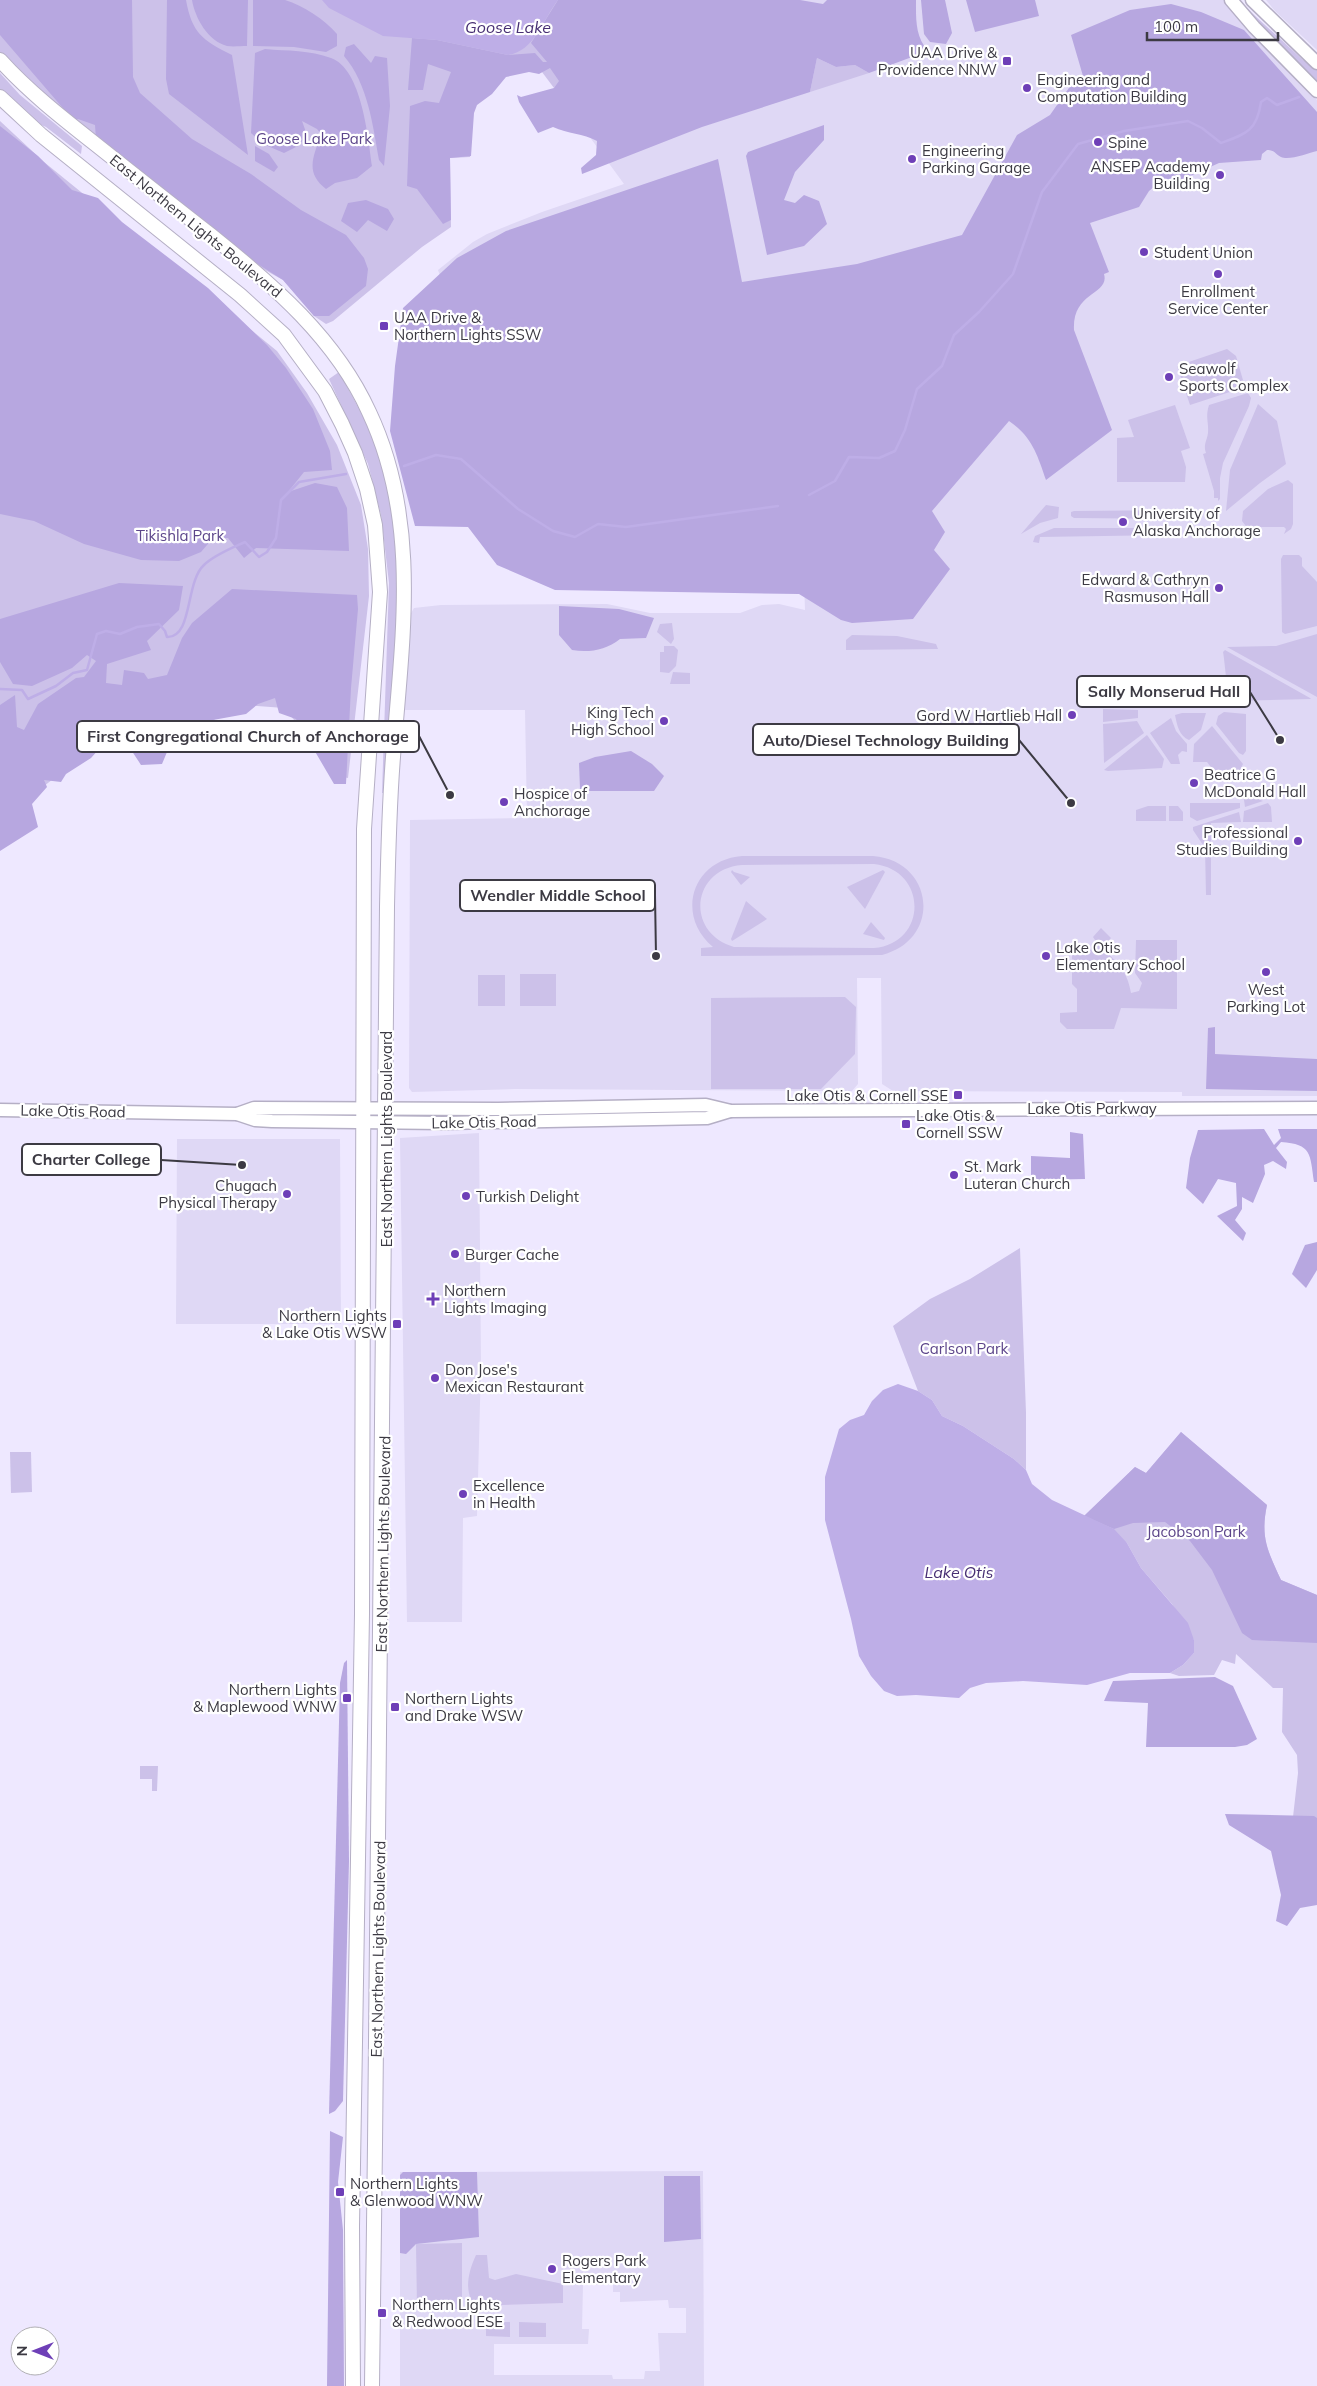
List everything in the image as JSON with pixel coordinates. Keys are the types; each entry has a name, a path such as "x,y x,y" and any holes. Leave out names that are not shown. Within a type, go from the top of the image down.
{"main road":[{"path":"1231,0 1254,27 1317,91"},
{"path":"1252,0 1317,63"},
{"name":"East Northern Lights Boulevard","path":"0,60 46,104 281,294 306,320 342,366 369,411 382,444 400,513 405,550 406,598 388,829 387,1116 372,2386"},
{"name":"East Northern Lights Boulevard","path":"0,98 41,135 248,301 284,335 325,391 355,453 367,489 375,525 380,592 364,829 362,1614 352,2226 353,2386"},
{"name":"Lake Otis Road","path":"0,1110 237,1114 254,1108 387,1116 707,1118 731,1111 868,1109"},
{"name":"Lake Otis Parkway","path":"868,1109 1317,1108"}],"shaded area":[{"name":"University of Alaska Anchorage","path":"781,0 1226,0 1317,100 1317,1096 1182,1096 1182,1092 893,1091 882,1084 881,978 857,978 858,1084 852,1091 515,1089 412,1092 409,1088 410,820 527,818 525,710 404,710 410,615 414,608 441,605 607,604 650,613 740,613 762,605 779,604 805,610 804,580 455,319 438,270 473,242 487,234 542,212 624,184 554,88"},
{"path":"1266,0 1317,0 1317,50 1275,11"},
{"path":"479,1133 481,1366 477,1516 463,1518 462,1622 407,1622 400,1138"},
{"path":"177,1139 340,1139 341,1324 176,1324"},
{"name":"Rogers Park Elementary","path":"703,2171 704,2386 400,2386 400,2172","holes":["583,2285 613,2285 613,2292 620,2292 620,2302 668,2300 669,2308 686,2308 686,2333 658,2333 660,2371 645,2371 644,2379 613,2379 612,2375 494,2375 494,2344 588,2344 589,2329 582,2329"]}],"green space":[{"name":"Goose Lake Park","path":"0,0 781,0 554,88 530,56 469,73 470,157 450,158 451,227 422,247 333,321 326,324 314,316 283,280 247,260 48,101 0,55"},
{"path":"0,0 132,0 133,77 140,93 192,139 251,174 301,210 346,235 364,258 368,269 366,286 329,316 314,316 283,280 248,258 96,139 95,125 78,119 74,121 0,35"},
{"path":"167,0 186,0 195,28 200,34 213,45 232,55 248,155 169,94 166,79"},
{"path":"192,0 248,0 247,46 227,46 208,34 199,21"},
{"path":"253,0 285,0 306,9 320,18 337,34 337,46 326,52 294,47 253,46"},
{"path":"558,0 800,0 823,4 827,0 916,0 918,33 928,51 869,73 855,65 836,67 817,58 810,92 702,127 582,174 581,168 596,155 597,141 553,127 538,133 519,102 517,95 521,97 554,88 559,81 550,68 539,74 529,72 506,77 492,94 477,105 474,113 471,156 450,158 451,220 443,224 417,189 407,186 410,106 425,101 439,103 451,72 428,64 423,90 408,90 412,38 437,40 508,55 535,53 543,62 547,62 531,43"},
{"path":"921,0 945,0 952,33 946,44 930,42 924,34"},
{"path":"966,0 1035,0 1039,16 975,32"},
{"path":"1238,0 1303,60 1317,69 1317,81 1261,27"},
{"path":"1171,4 1201,12 1244,30 1317,112 1317,151 1284,158 1267,150 1262,154 1261,160 1219,163 1188,177 1187,182 1163,179 1149,191 1139,207 1090,223 1109,272 1104,274 1102,286 1084,301 1079,308 1075,317 1074,330 1112,430 1046,480 1033,447 1023,433 1009,421 932,511 945,532 934,550 950,569 913,619 852,623 841,620 799,594 555,590 497,565 468,527 415,526 390,431 395,366 403,308 457,258 506,231 718,159 742,282 857,264 962,235 1017,135 1050,115 1071,85 1083,76 1071,35 1130,10"},
{"path":"354,44 371,63 375,56 387,58 390,106 384,166 379,160 372,120 364,92 359,79 344,56 346,47"},
{"path":"265,49 315,54 331,58 341,65 350,76 362,106 372,166 357,178 335,183 326,189 319,183 313,170 314,157 321,134 317,129 302,121 307,135 298,146 284,153 263,144 251,133 255,53"},
{"path":"817,58 836,67 855,65 869,73 810,92"},
{"path":"0,73 20,95 82,146 81,154 46,127 32,121 0,90"},
{"name":"Tikishla Park","path":"0,121 44,162 277,351 307,393 337,445 361,505 368,549 369,596 348,778 342,777 284,708 242,705 204,725 180,745 92,749 0,820"},
{"path":"824,125 824,140 795,172 784,200 795,203 804,195 819,201 827,224 804,246 767,255 746,156 748,152"},
{"path":"0,126 38,156 72,190 98,198 122,222 208,288 267,345 286,368 313,409 330,451 332,470 304,472 288,492 315,483 337,487 347,508 349,551 256,548 244,558 228,538 213,538 201,552 179,561 141,560 84,544 34,521 0,514"},
{"path":"255,146 269,154 278,167 274,172 255,161"},
{"path":"366,200 388,209 394,219 387,231 368,220 357,232 341,221 348,203"},
{"path":"1227,349 1236,356 1245,387 1190,405 1177,366"},
{"path":"339,372 364,418 382,459 401,553 388,793 382,793 389,583 381,515 368,464 329,379"},
{"path":"1248,393 1251,398 1249,406 1223,463 1220,478 1220,499 1218,501 1218,498 1214,498 1214,491 1203,454 1206,453 1209,405"},
{"path":"1258,404 1277,421 1286,464 1226,511 1230,470"},
{"path":"1175,405 1190,448 1181,451 1186,467 1185,482 1117,482 1117,438 1134,437 1128,420"},
{"path":"1288,480 1293,484 1293,524 1291,529 1284,534 1286,529 1284,527 1260,527 1256,534 1252,534 1242,521 1243,511 1268,489"},
{"path":"1046,505 1059,507 1058,518 1040,523 1021,534"},
{"path":"1183,510 1186,512 1186,518 1182,519 1074,518 1071,516 1071,512 1074,511"},
{"path":"1054,528 1166,528 1167,535 1040,537 1039,543 1033,542 1035,536"},
{"path":"1283,555 1299,555 1302,558 1302,566 1317,582 1317,626 1285,634 1282,632 1281,559"},
{"path":"119,583 183,586 179,610 147,641 151,650 107,664 106,683 122,685 124,670 144,673 148,679 167,675 182,638 192,623 232,589 357,595 358,609 351,688 346,784 334,784 296,719 279,713 275,698 258,704 246,714 213,720 196,748 186,746 180,735 172,740 162,764 141,765 124,739 107,740 91,758 66,774 61,782 44,780 47,787 32,804 38,827 0,851 0,705 15,695 17,727 24,730 38,704 76,678 84,677 96,661 87,655 72,668 32,686 13,684 0,662 0,619"},
{"path":"559,606 619,609 654,618 646,638 620,639 603,648 591,651 578,651 572,650 559,635"},
{"path":"672,623 674,639 671,644 657,632 660,624"},
{"path":"1317,634 1317,697 1227,647 1276,646"},
{"path":"852,635 897,636 936,644 938,649 846,650 846,640"},
{"path":"664,646 674,646 678,650 676,666 669,673 660,672 660,652 664,652"},
{"path":"1225,650 1311,699 1231,701 1227,686 1223,652"},
{"path":"673,672 690,673 690,684 670,684"},
{"path":"1103,709 1138,710 1138,718 1103,722"},
{"path":"1224,712 1246,714 1246,751 1243,755 1239,753 1216,724 1218,716"},
{"path":"1182,713 1206,713 1201,730 1189,740 1181,733 1177,723 1175,715"},
{"path":"1171,718 1176,731 1187,744 1187,752 1182,751 1178,755 1180,764 1171,764 1150,733"},
{"path":"1137,721 1144,733 1104,763 1103,724"},
{"path":"1212,726 1243,764 1240,770 1213,770 1207,762 1193,762 1194,744"},
{"path":"1147,735 1164,759 1162,768 1104,770"},
{"path":"631,751 652,764 664,776 654,791 586,791 580,789 579,763 595,757"},
{"path":"1243,793 1263,801 1245,807"},
{"path":"1190,803 1240,803 1240,808 1197,821 1190,817"},
{"path":"1268,803 1271,807 1272,822 1243,822 1244,811"},
{"path":"1148,806 1166,806 1166,821 1136,821 1136,810"},
{"path":"1169,806 1178,806 1183,812 1183,821 1169,821"},
{"path":"1239,812 1241,822 1211,823 1211,895 1206,895 1205,848 1193,827"},
{"path":"742,856 873,856 894,861 909,871 919,886 923,902 922,918 915,934 901,947 882,955 701,956 701,948 713,947 701,934 694,920 692,905 694,891 701,878 711,867 725,860","holes":["874,864 892,869 904,879 912,892 914,906 912,921 904,934 892,943 874,948 734,947 718,940 707,929 702,916 700,902 704,889 712,878 725,869 742,865"]},
{"path":"732,870 750,877 741,885 731,872"},
{"path":"883,870 885,872 865,909 847,887"},
{"path":"746,901 767,919 732,941 731,939"},
{"path":"871,922 885,938 884,940 863,934"},
{"path":"1101,928 1111,938 1102,948 1121,968 1127,978 1131,993 1139,991 1142,983 1135,973 1136,940 1177,940 1177,1009 1121,1008 1114,1029 1067,1029 1060,1022 1060,1013 1077,1012 1077,989 1072,984 1072,951 1090,948 1097,943 1093,937"},
{"path":"520,974 556,974 556,1006 520,1006"},
{"path":"478,975 505,975 505,1006 478,1006"},
{"path":"845,997 856,1007 855,1054 821,1089 711,1089 711,998"},
{"path":"1215,1027 1215,1054 1317,1059 1317,1091 1206,1089 1208,1028"},
{"path":"1264,1129 1274,1145 1281,1138 1278,1129 1317,1129 1317,1182 1314,1182 1312,1164 1308,1152 1299,1145 1281,1142 1276,1148 1287,1162 1286,1169 1273,1161 1264,1165 1265,1174 1253,1203 1242,1197 1242,1209 1235,1220 1246,1233 1243,1241 1217,1216 1237,1206 1236,1183 1218,1179 1203,1204 1186,1188 1190,1158 1198,1130"},
{"path":"1070,1132 1083,1134 1085,1179 1031,1180 1031,1156 1070,1158"},
{"path":"1317,1242 1317,1270 1306,1288 1292,1274 1305,1245"},
{"name":"Carlson Park","path":"1020,1248 1026,1413 1026,1470 1014,1459 963,1426 942,1416 932,1400 918,1391 893,1326 930,1299 970,1279"},
{"name":"Jacobson Park","path":"1181,1432 1267,1505 1264,1527 1266,1544 1281,1580 1317,1595 1317,1886 1298,1817 1293,1817 1298,1773 1297,1755 1282,1732 1283,1688 1273,1688 1236,1654 1235,1664 1222,1660 1214,1675 1179,1676 1170,1673 1183,1665 1194,1653 1194,1640 1172,1604 1141,1568 1127,1543 1084,1516 1135,1467 1146,1473"},
{"path":"1181,1432 1267,1505 1264,1527 1266,1544 1281,1580 1317,1595 1317,1643 1252,1640 1242,1633 1212,1570 1190,1541 1165,1522 1133,1523 1114,1529 1084,1516 1135,1467 1146,1473"},
{"path":"10,1452 31,1452 32,1492 11,1493"},
{"path":"347,1660 349,1861 343,2101 335,2111 329,2114 340,1683 344,1663"},
{"path":"1215,1677 1233,1686 1257,1739 1247,1745 1235,1747 1146,1747 1148,1703 1104,1701 1113,1681"},
{"path":"140,1766 158,1766 157,1791 152,1791 152,1779 140,1779"},
{"path":"1225,1814 1314,1816 1317,1818 1317,1905 1300,1908 1287,1926 1276,1921 1281,1895 1271,1851 1229,1825"},
{"path":"330,2131 343,2137 338,2182 343,2230 344,2386 327,2386"},
{"path":"403,2172 477,2172 479,2237 416,2244 406,2254 400,2253 400,2175"},
{"path":"664,2176 700,2176 701,2239 664,2242"},
{"path":"462,2243 462,2309 417,2309 416,2244"},
{"path":"476,2255 487,2255 489,2278 495,2280 516,2274 563,2284 563,2303 502,2305 479,2312 471,2298 468,2284 470,2270"},
{"path":"486,2322 510,2322 510,2337 486,2336"},
{"path":"519,2322 546,2323 546,2337 519,2337"}],"water":[{"name":"Goose Lake","path":"322,0 558,0 532,41 517,52 508,55 437,40 383,36 329,8"},
{"name":"Lake Otis","path":"898,1384 918,1391 932,1400 942,1416 963,1426 1014,1459 1026,1470 1032,1484 1052,1500 1114,1529 1127,1543 1141,1568 1188,1623 1194,1640 1194,1653 1183,1665 1170,1673 1130,1673 1087,1685 1023,1681 986,1683 970,1688 959,1698 916,1695 897,1696 884,1691 871,1676 859,1656 825,1520 825,1477 839,1429 850,1420 864,1415 872,1401 883,1390"}],"waterway":[{"path":"809,495 835,481 849,457 879,458 895,451 905,430 917,389 942,366 954,335 979,312 1013,274 1042,192 1078,144 1124,131 1188,121 1202,128 1221,143 1244,134 1249,130 1257,119 1261,102 1267,98 1277,105 1299,97"},
{"path":"404,466 436,455 461,459 518,509 553,531 575,537 598,524 626,527 778,506"},
{"path":"0,689 22,690 28,699 56,686 73,673 87,670 97,634 106,631 120,634 137,627 159,624 167,637 175,635 181,629 185,619 198,573 208,561 245,542 259,557 267,552 276,538 281,500 299,482 346,474"}],"place":[{"name":"UAA Drive & Providence NNW","path":"1007,61"},
{"name":"Engineering and Computation Building","path":"1027,88"},
{"name":"Spine","path":"1098,142"},
{"name":"Engineering Parking Garage","path":"912,159"},
{"name":"ANSEP Academy Building","path":"1220,175"},
{"name":"Student Union","path":"1144,252"},
{"name":"Enrollment Service Center","path":"1218,274"},
{"name":"UAA Drive & Northern Lights SSW","path":"384,326"},
{"name":"Seawolf Sports Complex","path":"1169,377"},
{"name":"University of Alaska Anchorage","path":"1123,522"},
{"name":"Edward & Cathryn Rasmuson Hall","path":"1219,588"},
{"name":"Gord W Hartlieb Hall","path":"1072,715"},
{"name":"King Tech High School","path":"664,721"},
{"name":"Sally Monserud Hall","path":"1280,740"},
{"name":"Beatrice G McDonald Hall","path":"1194,783"},
{"name":"First Congregational Church of Anchorage","path":"450,795"},
{"name":"Hospice of Anchorage","path":"504,802"},
{"name":"Auto/Diesel Technology Building","path":"1071,803"},
{"name":"Professional Studies Building","path":"1298,841"},
{"name":"Wendler Middle School","path":"656,956"},
{"name":"Lake Otis Elementary School","path":"1046,956"},
{"name":"West Parking Lot","path":"1266,972"},
{"name":"Lake Otis & Cornell SSE","path":"958,1095"},
{"name":"Lake Otis & Cornell SSW","path":"906,1124"},
{"name":"Charter College","path":"242,1165"},
{"name":"St. Mark Luteran Church","path":"954,1175"},
{"name":"Chugach Physical Therapy","path":"287,1194"},
{"name":"Turkish Delight","path":"466,1196"},
{"name":"Burger Cache","path":"455,1254"},
{"name":"Northern Lights Imaging","path":"433,1299"},
{"name":"Northern Lights & Lake Otis WSW","path":"397,1324"},
{"name":"Don Jose's Mexican Restaurant","path":"435,1378"},
{"name":"Excellence in Health","path":"463,1494"},
{"name":"Northern Lights & Maplewood WNW","path":"347,1698"},
{"name":"Northern Lights and Drake WSW","path":"395,1707"},
{"name":"Northern Lights & Glenwood WNW","path":"340,2192"},
{"name":"Rogers Park Elementary","path":"552,2269"},
{"name":"Northern Lights & Redwood ESE","path":"382,2313"}]}
